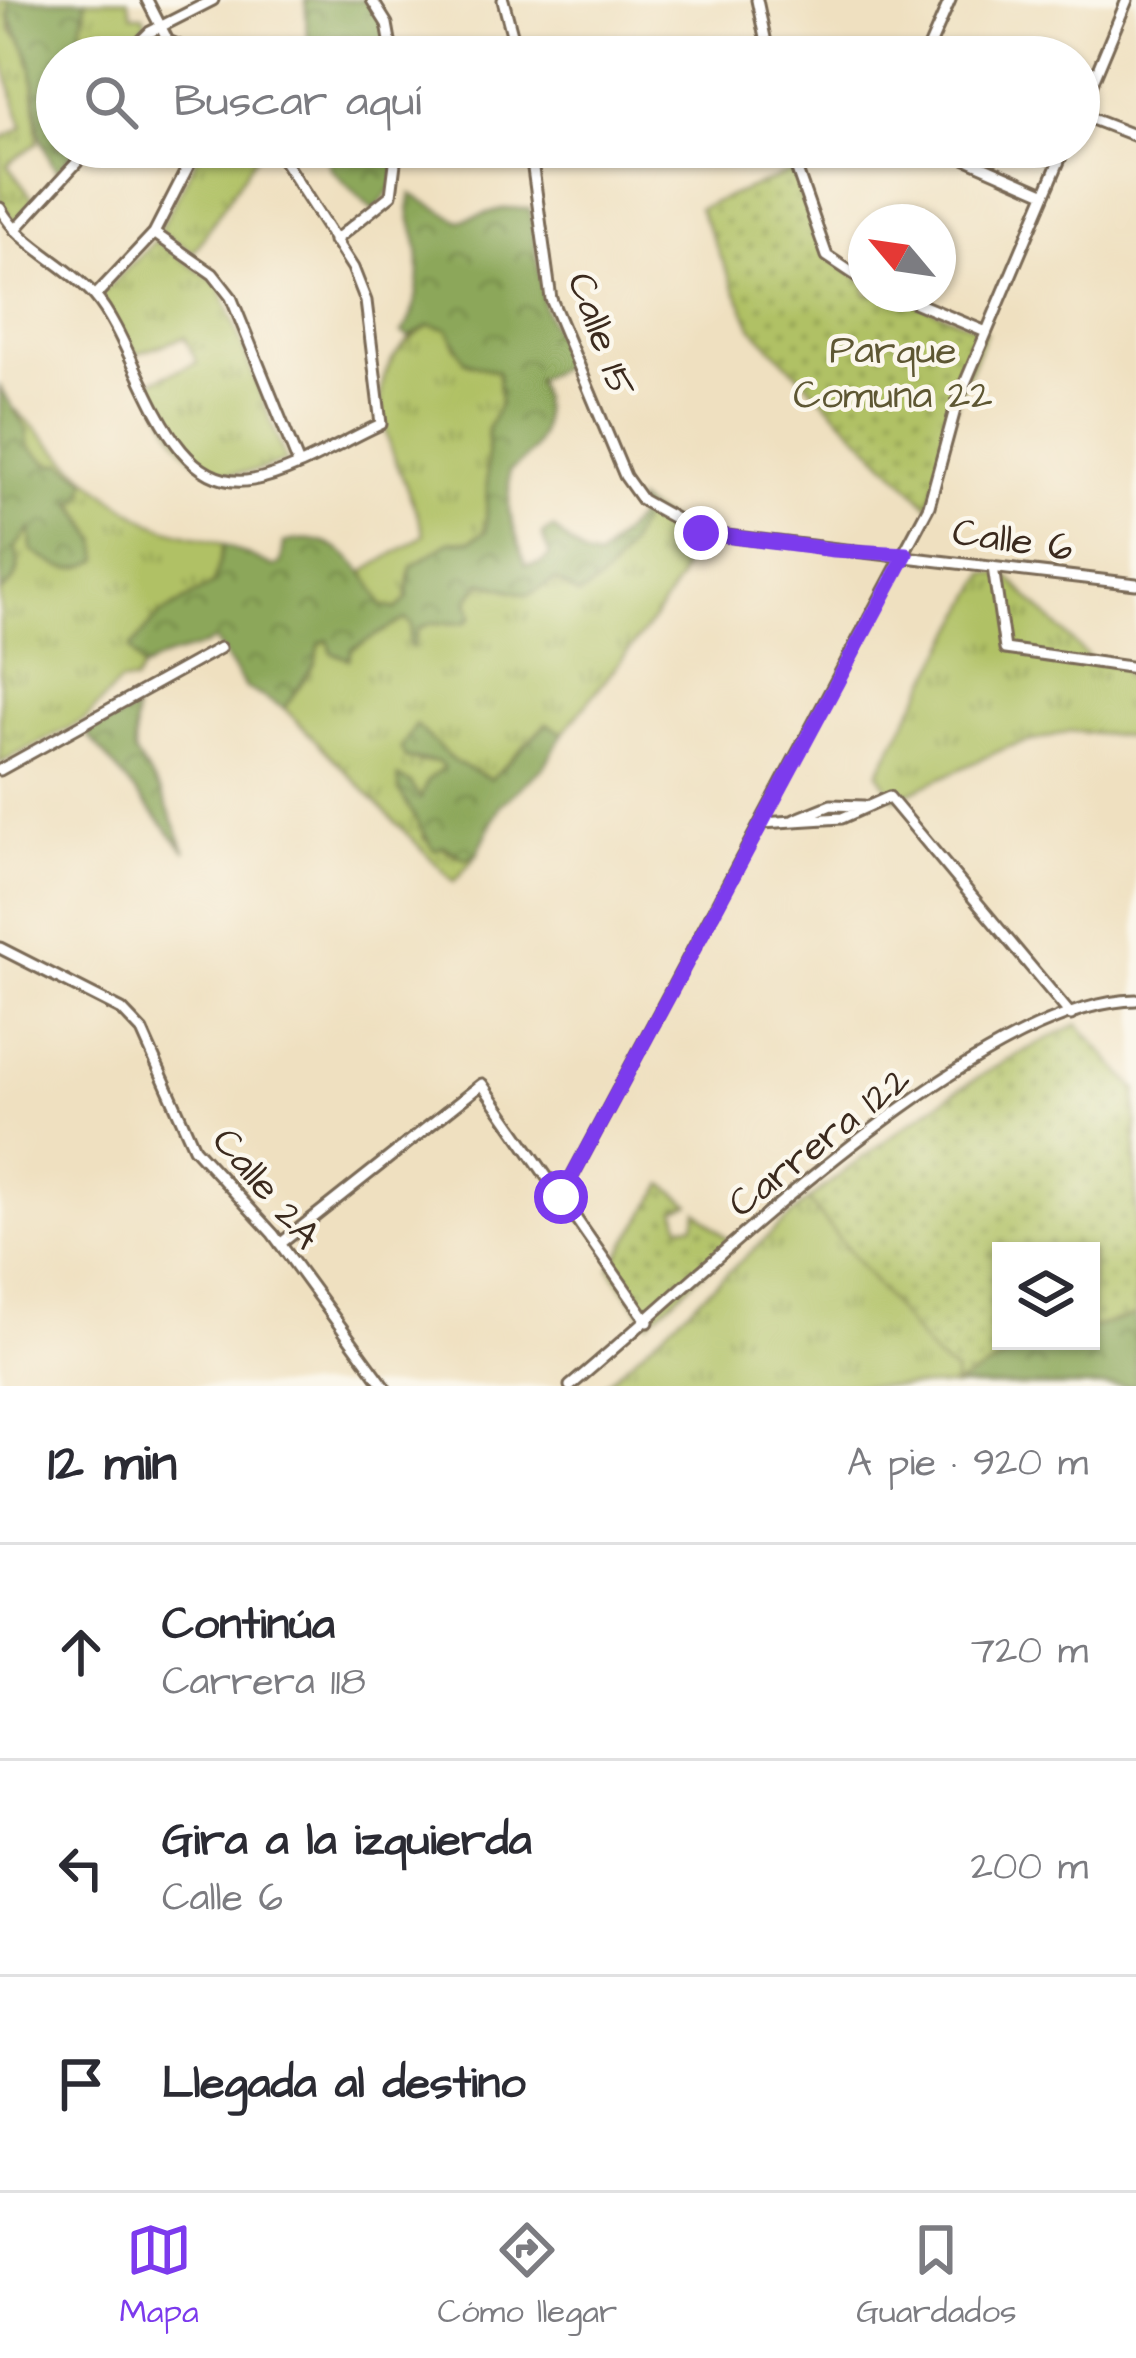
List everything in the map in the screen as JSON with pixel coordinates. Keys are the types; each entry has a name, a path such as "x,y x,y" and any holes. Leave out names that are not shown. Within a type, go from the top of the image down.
{"street":[{"path":"147,0 166,36"},
{"path":"149,36 212,0"},
{"path":"372,0 389,36"},
{"path":"503,0 512,36"},
{"path":"758,0 765,36"},
{"path":"934,36 950,0"},
{"path":"1100,65 1127,0"},
{"path":"1100,123 1136,136"},
{"path":"15,230 72,168"},
{"path":"95,296 154,233 187,168"},
{"path":"0,208 15,230 95,296 188,462 229,481 250,481 381,424 366,301 288,168"},
{"path":"334,241 391,195 394,168"},
{"name":"Calle 15","path":"533,168 551,299 625,476 642,500 669,518"},
{"path":"797,168 834,265 848,272"},
{"path":"987,168 1044,193"},
{"path":"561,1197 906,554 929,506 957,402 1055,168"},
{"path":"154,233 213,274 231,296 298,462"},
{"path":"938,312 986,332"},
{"name":"Calle 6","path":"669,518 701,533 733,538 906,554 1136,584"},
{"path":"993,568 1005,650 1136,668"},
{"path":"0,770 220,648"},
{"path":"762,824 842,818 889,797 1071,1015"},
{"name":"Calle 2A","path":"0,948 130,1016 147,1040 181,1130 280,1244 384,1386"},
{"name":"Carrera 122","path":"570,1386 780,1202 946,1078 1098,1003 1136,1000"},
{"path":"280,1244 482,1084 648,1322"},
{"path":"169,1136 181,1130"}],"green space":[{"path":"0,0 8,0 11,30 25,45 32,69 36,118 36,143 7,165 33,199 15,223 0,201 0,139 23,127 0,51"},
{"path":"8,0 86,0 80,36 36,36 36,104 30,61"},
{"path":"86,0 128,0 132,15 143,15 146,23 136,36 80,36"},
{"path":"305,0 372,0 389,36 308,36"},
{"path":"192,168 248,168 194,252 159,231"},
{"path":"330,168 396,168 396,183 374,211"},
{"name":"Parque Comuna 22","path":"794,171 826,256 848,270 848,312 938,312 986,332 957,402 929,506 753,329 699,208"},
{"path":"411,194 460,221 505,208 530,209 544,307 567,364 536,380 541,431 531,453 509,471 509,511 525,565 540,564 550,556 542,534 553,528 585,556 598,559 637,518 637,501 647,508 628,547 601,580 578,595 556,580 528,595 481,582 468,600 472,616 465,623 431,623 418,629 413,647 408,644 412,625 405,619 352,649 349,659 332,653 328,640 320,643 315,663 284,708 246,688 214,640 143,669 130,649 158,616 213,584 224,545 274,567 281,564 284,543 301,540 331,546 356,565 382,606 396,609 407,599 411,567 449,542 470,541 486,531 488,428 500,404 498,372 465,362 448,329 429,325 409,337 402,333 418,283"},
{"path":"155,241 219,285 286,461 233,473 213,470 197,462 172,431 149,382 197,363 185,337 136,354 99,297"},
{"path":"429,325 449,329 455,347 498,371 500,404 488,428 486,531 470,541 449,542 411,567 406,600 396,609 382,606 364,572 424,535 392,451 381,397 386,372 401,348"},
{"path":"0,387 27,430 28,446 50,465 63,463 87,480 81,501 71,501 97,540 100,559 82,567 57,565 32,550 31,529 15,548 15,578 1,592"},
{"path":"15,409 79,471 132,512 161,527 224,545 214,584 158,616 131,648 143,669 134,682 120,682 86,719 0,763 0,592 17,573 15,548 31,529 32,550 97,539 51,465 27,446 27,430"},
{"path":"647,508 693,533 679,580 563,733 546,724 491,779 453,761 417,726 401,748 418,762 439,762 445,768 420,800 400,792 420,819 424,839 465,859 476,856 454,882 284,708 315,663 320,643 328,640 349,659 352,649 405,619 418,629 431,623 465,623 472,616 468,601 481,582 528,595 556,580 578,595 612,570"},
{"path":"986,573 1006,575 1093,662 1125,665 1125,676 1136,676 1136,737 1071,731 1008,747 895,799 878,773"},
{"path":"135,710 134,753 161,792 186,852 87,734"},
{"path":"547,724 563,733 544,767 500,805 476,856 465,859 444,846 434,850 400,792 398,777 411,783 420,799 428,780 444,768 438,762 405,758 401,748 416,725 453,761 491,779"},
{"path":"1078,1024 1136,1089 1136,1315 1100,1325 1100,1242 992,1242 992,1350 1027,1350 954,1386 955,1372 936,1359 808,1200 937,1104"},
{"path":"664,1184 690,1204 676,1209 680,1226 694,1225 697,1211 734,1245 648,1322 610,1268"},
{"path":"808,1200 936,1358 955,1372 954,1386 603,1386"},
{"path":"1136,1315 1136,1386 952,1386 1014,1353 1100,1350 1100,1325"}],"route":[{"path":"561,1197 906,554 701,533"}]}
